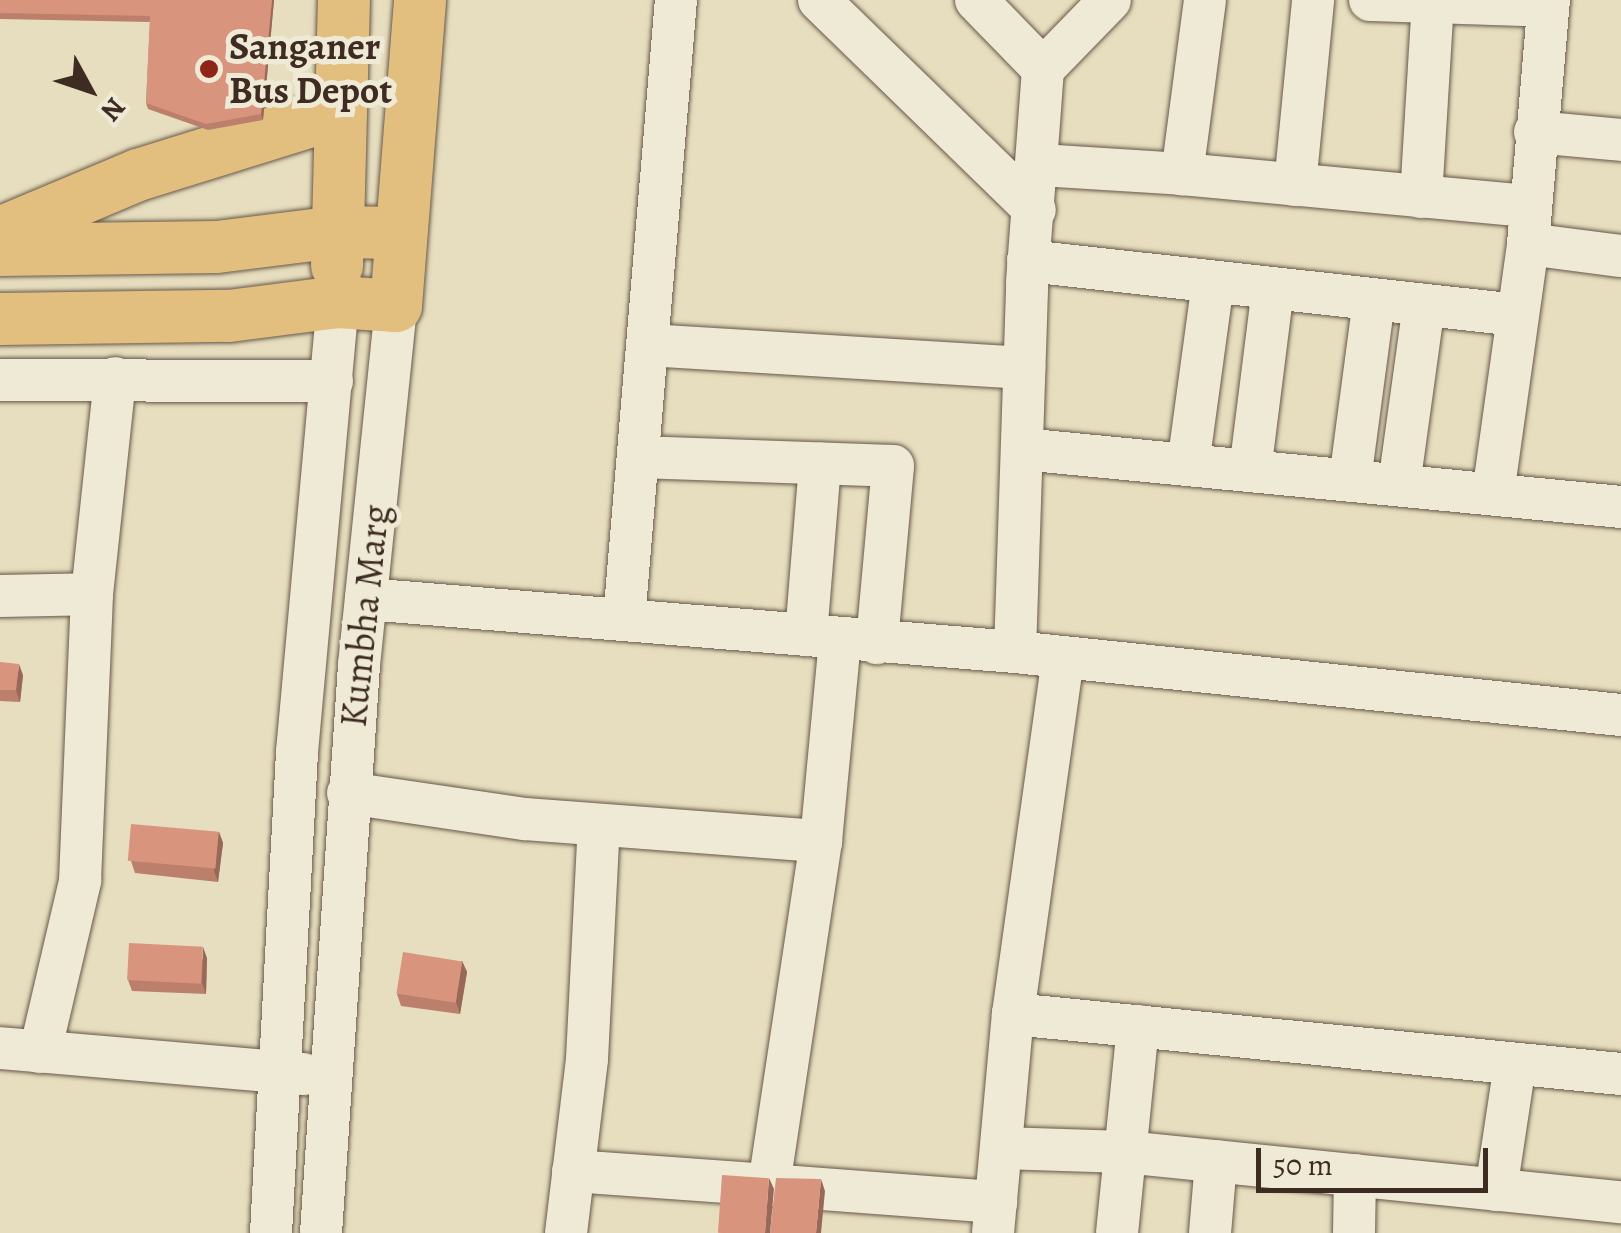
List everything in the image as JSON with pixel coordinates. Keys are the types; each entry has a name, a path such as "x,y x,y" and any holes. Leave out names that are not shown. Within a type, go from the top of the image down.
{"main road":[{"name":"Kumbha Marg","path":"338,302 344,0"},
{"name":"Kumbha Marg","path":"396,306 398,233 420,0"},
{"path":"0,233 138,175 340,112"},
{"path":"0,250 217,247 337,232 398,233"},
{"path":"0,319 229,316 338,302 396,306"}],"street":[{"path":"624,620 676,0"},
{"path":"976,0 1043,69"},
{"path":"1015,652 1028,261 1040,165 1043,69 1110,0"},
{"path":"1182,174 1205,0"},
{"path":"1295,185 1313,0"},
{"path":"1370,0 1549,3 1528,225 1493,494"},
{"path":"1421,196 1434,3"},
{"path":"838,6 1035,210"},
{"path":"1535,132 1621,140"},
{"path":"1040,165 1421,196 1621,256"},
{"path":"1028,261 1516,315"},
{"path":"1188,465 1212,282"},
{"path":"1250,471 1273,288"},
{"path":"1350,480 1374,300"},
{"name":"Kumbha Marg","path":"270,1233 297,752 338,302"},
{"path":"1398,485 1424,305"},
{"name":"Kumbha Marg","path":"320,1233 348,792 396,306"},
{"path":"648,345 1024,368"},
{"path":"115,378 92,594 80,881 20,1050 278,1074 330,1074"},
{"path":"0,380 332,381"},
{"path":"1022,449 1621,507"},
{"path":"638,457 893,466 841,639 821,841 769,1185"},
{"path":"820,464 841,639"},
{"path":"0,596 92,594"},
{"path":"366,599 1015,652 1621,716"},
{"path":"573,1171 769,1185 995,1217 1013,1014 1062,658"},
{"path":"348,792 600,825 821,841"},
{"path":"566,1233 600,825"},
{"path":"1013,1014 1621,1074"},
{"path":"1117,1233 1138,1026"},
{"path":"1496,1190 1515,1064"},
{"path":"1001,1148 1125,1152 1621,1202"},
{"path":"1210,1233 1216,1162"},
{"path":"1354,1233 1355,1176"}],"building":[{"name":"Sanganer Bus Depot","path":"0,0 272,0 261,114 206,124 146,103 150,16 0,13"},
{"path":"0,662 19,664 16,690 0,690"},
{"path":"131,824 219,832 215,869 128,861"},
{"path":"129,943 203,947 201,984 127,980"},
{"path":"403,952 462,961 456,1003 396,993"},
{"path":"722,1175 769,1178 765,1233 718,1233"},
{"path":"776,1178 821,1179 816,1233 770,1233"}],"place":[{"name":"Sanganer Bus Depot","path":"209,69"}]}
